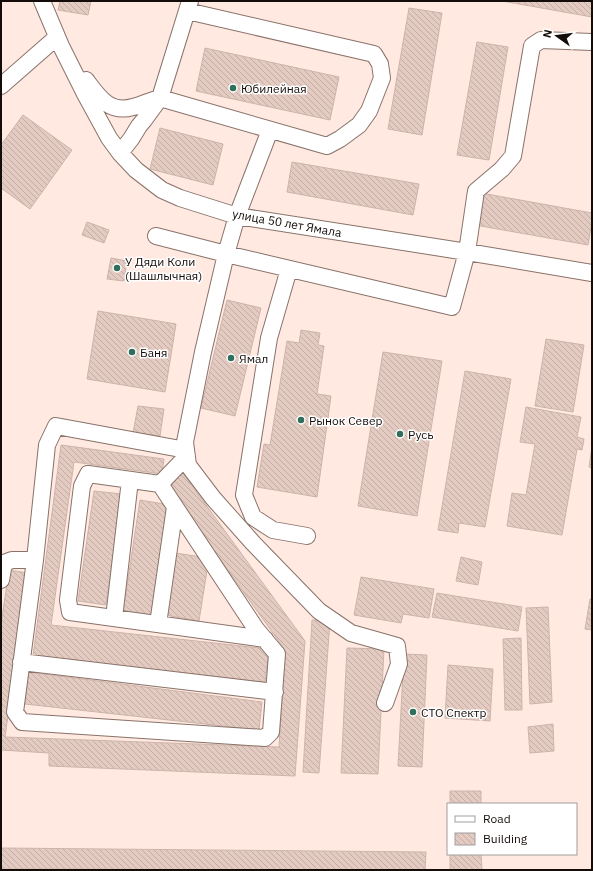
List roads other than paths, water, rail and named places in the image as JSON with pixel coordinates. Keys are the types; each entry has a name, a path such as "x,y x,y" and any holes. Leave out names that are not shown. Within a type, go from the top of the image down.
{"street":[{"name":"улица 50 лет Ямала","path":"42,1 59,42 109,138 120,153 136,170 162,190 180,198 237,216 592,273"},
{"path":"1,86 59,42 98,96 108,105 116,108 133,108 160,98 327,146 340,139 359,125 369,111 382,78 380,64 374,54 188,6 160,98 139,126 131,140 120,153"},
{"path":"156,236 452,307 467,252 476,191 502,169 513,156 532,46 541,40 592,42"},
{"path":"270,130 237,216 226,254 203,352 185,442 188,465 213,498 253,543 319,611 351,632 397,646 399,664 385,703"},
{"path":"289,269 269,338 244,495 253,517 273,530 308,536"},
{"path":"187,453 56,426 47,445 35,560 15,712 22,722 265,738 271,732 277,654 265,639 256,629 160,484 88,474 82,486 68,592 70,612 265,639"},
{"path":"160,484 187,453"},
{"path":"114,618 130,480"},
{"path":"158,624 175,507"},
{"path":"1,580 4,563 12,560 35,560"},
{"path":"21,662 274,692"}],"place":[{"name":"Юбилейная","path":"233,88"},
{"name":"У Дяди Коли (Шашлычная)","path":"117,268"},
{"name":"Баня","path":"132,352"},
{"name":"Ямал","path":"231,358"},
{"name":"Рынок Север","path":"301,420"},
{"name":"Русь","path":"400,434"},
{"name":"СТО Спектр","path":"413,712"}]}
